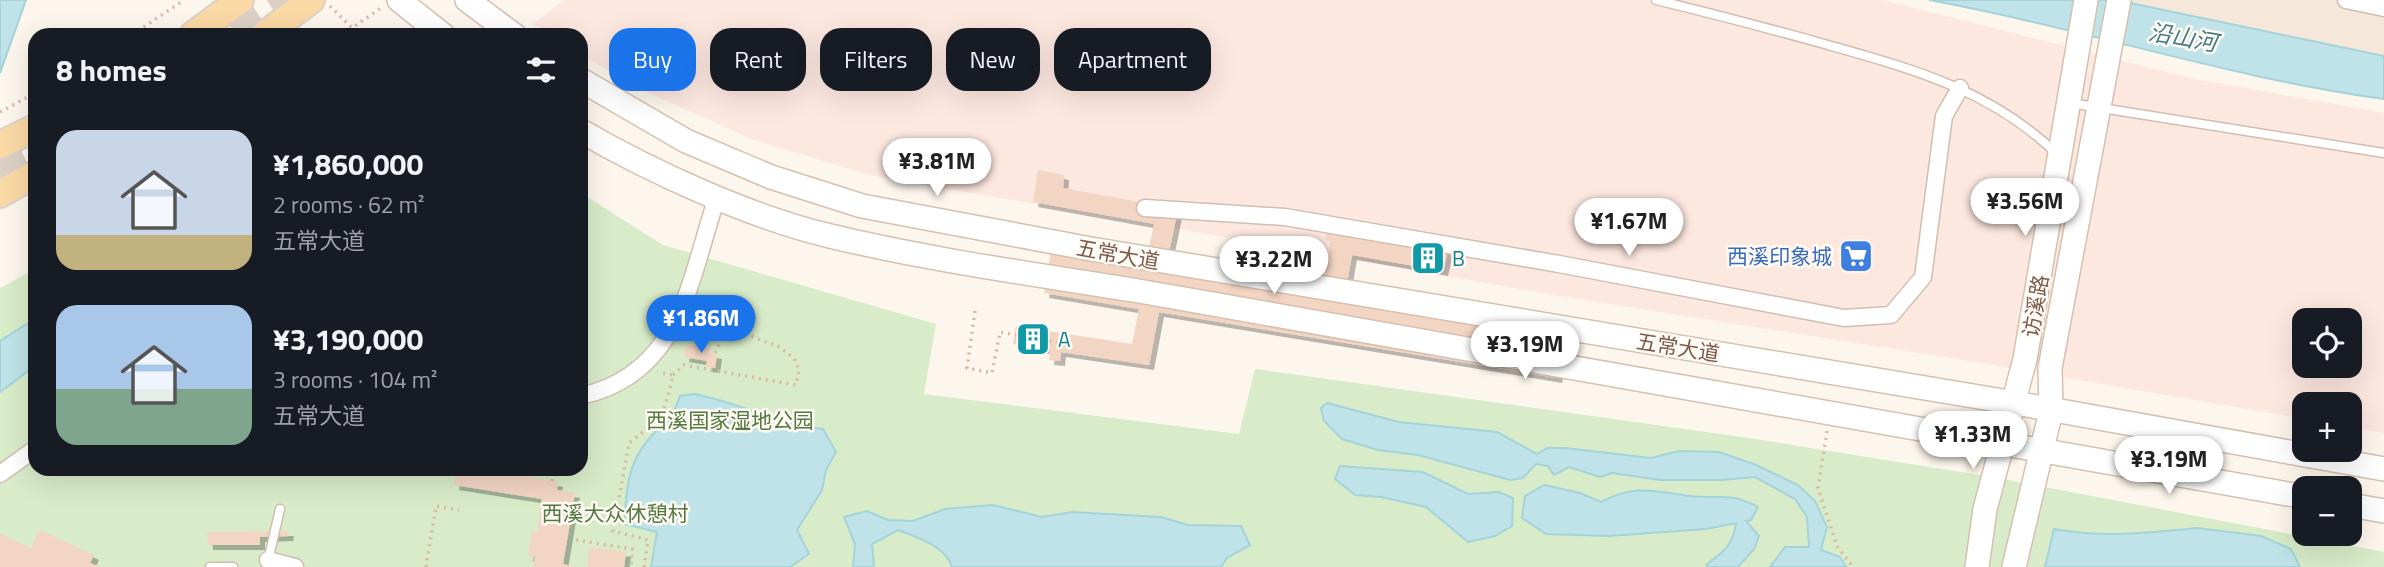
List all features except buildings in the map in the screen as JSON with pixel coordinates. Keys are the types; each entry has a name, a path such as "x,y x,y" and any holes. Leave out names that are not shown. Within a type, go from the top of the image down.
{"main road":[{"path":"202,28 240,0"},
{"path":"273,28 311,0"},
{"path":"467,0 504,28"},
{"name":"访溪路","path":"1977,567 1985,509 2015,403 2062,159 2087,0"},
{"path":"2014,567 2052,411 2050,368 2119,0"},
{"path":"391,3 420,17 434,28"},
{"name":"五常大道","path":"588,84 686,141 771,177 862,206 1104,252 2015,403 2384,469"},
{"path":"0,145 28,131"},
{"name":"五常大道","path":"588,135 615,151 717,197 827,235 965,264 1831,412 2041,452 2292,495"},
{"path":"0,194 28,178"},
{"path":"2362,507 2384,511"}],"street":[{"path":"2346,0 2384,8"},
{"path":"1144,208 1286,217 1559,264 1844,318 1891,315 1923,276 1944,116 1960,89"},
{"path":"588,395 605,391 636,374 649,363 673,331 717,197"},
{"path":"0,474 28,454"},
{"path":"267,563 295,567"}],"lane":[{"path":"1656,0 1925,72 2013,118 2062,159"},
{"path":"2070,103 2384,153"},
{"path":"267,563 280,509"},
{"path":"210,567 233,567"}],"path":[{"path":"142,28 184,0"},
{"path":"323,0 352,27 391,3"},
{"path":"0,112 28,97"},
{"path":"975,311 967,368 992,373 1000,332 1069,345"},
{"path":"644,567 648,540 613,531 629,443 658,422 665,412 673,375 684,365 796,385 799,370 794,358 761,338 738,331 724,335 715,353"},
{"path":"649,363 657,372 673,375"},
{"path":"1831,412 1818,488 1838,546 1853,567"},
{"path":"552,481 553,476"},
{"path":"426,567 436,506 459,510"},
{"path":"576,540 632,549 631,567"}],"shaded area":[{"name":"西溪印象城","path":"564,0 1883,0 2190,78 2384,113 2384,433 2362,429 2362,392 2292,392 2292,417 1963,360 1566,297 870,175 754,140 645,91 696,91 696,28 609,28 609,71 588,59 588,28 539,28 533,24"},
{"path":"2047,0 2384,0 2384,66"}],"green space":[{"name":"西溪国家湿地公园","path":"588,197 663,245 936,324 924,394 1239,434 1255,369 1749,438 1998,478 2292,534 2292,546 2353,546 2384,552 2384,567 0,567 0,288 28,273 28,476 588,476"}],"water":[{"path":"0,0 26,0 0,73"},
{"name":"沿山河","path":"1929,0 2116,0 2384,56 2384,99 2269,79 2043,24"},
{"path":"28,323 28,371 0,392 0,341"},
{"path":"694,394 790,423 823,429 836,452 826,470 822,490 797,530 809,554 790,567 651,567 657,532 624,524 629,480 641,449 670,417 680,396"},
{"path":"1327,403 1399,422 1497,432 1537,454 1547,448 1651,458 1679,451 1719,452 1756,465 1798,485 1815,501 1827,527 1821,550 1840,557 1846,567 1770,567 1785,547 1809,547 1807,517 1795,499 1755,477 1660,480 1612,473 1600,477 1569,467 1554,475 1548,466 1536,464 1523,478 1510,480 1418,455 1378,450 1342,439 1324,421 1321,408"},
{"path":"1340,466 1423,472 1468,494 1499,492 1513,498 1512,526 1495,536 1468,542 1426,507 1381,497 1355,495 1335,479"},
{"path":"1544,485 1580,493 1601,502 1613,496 1644,490 1739,499 1758,507 1751,520 1746,521 1759,536 1754,549 1738,567 1708,567 1706,565 1730,543 1736,523 1706,529 1609,536 1546,534 1522,518 1525,496"},
{"path":"993,505 1042,517 1072,512 1161,517 1188,525 1241,526 1250,545 1227,558 1221,567 952,567 944,553 937,548 898,530 872,544 874,567 853,567 855,544 844,517 867,511 888,520 913,521 945,509"},
{"path":"2197,528 2261,536 2291,549 2300,567 2045,567 2054,529 2108,534"}],"pier":[{"path":"463,0 505,0 510,5 483,28 429,28"}],"tunnel":[{"path":"246,28 288,0"},
{"path":"0,175 28,161"}],"place":[{"name":"西溪印象城","path":"1856,256"},
{"name":"B","path":"1428,258"},
{"name":"A","path":"1033,339"}],"park label":[{"name":"西溪大众休憩村","path":"615,513"}]}
